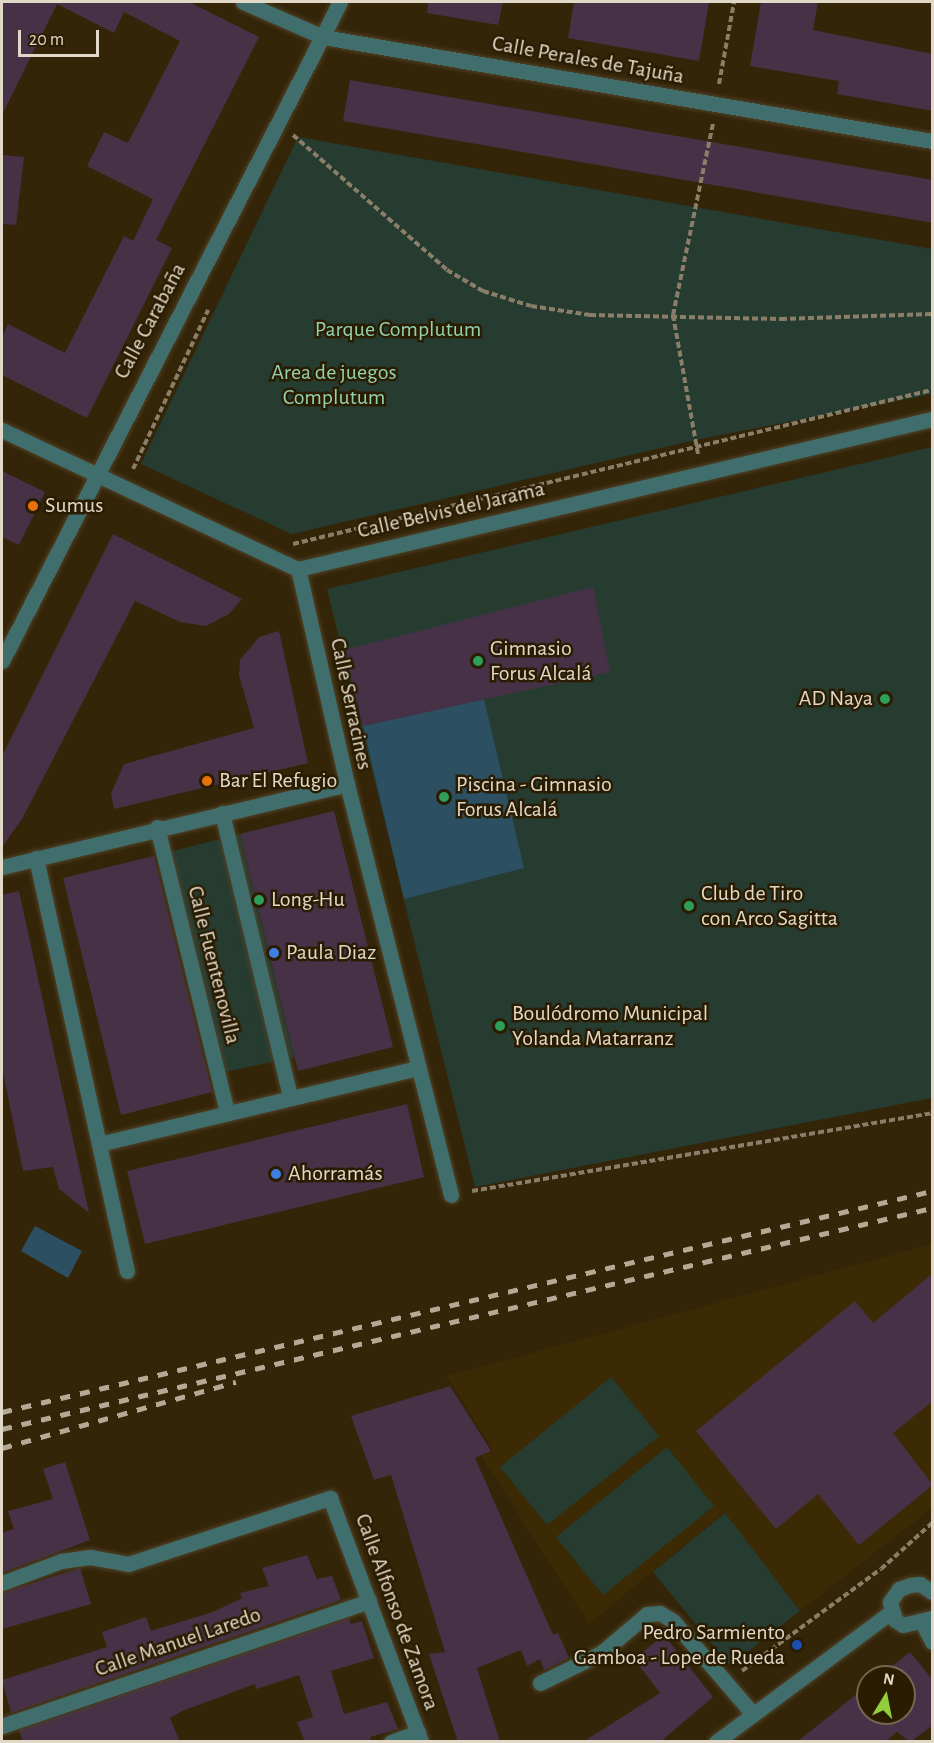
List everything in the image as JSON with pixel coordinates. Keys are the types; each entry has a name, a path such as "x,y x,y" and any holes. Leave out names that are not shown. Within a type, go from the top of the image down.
{"street":[{"name":"Calle Perales de Tajuña","path":"243,2 323,37 933,141"},
{"name":"Calle Carabaña","path":"2,661 94,477 340,2"},
{"name":"Calle Belvis del Jarama","path":"298,569 933,419"},
{"path":"2,430 94,477 298,569"},
{"name":"Calle Serracines","path":"2,867 157,827 346,784 298,569"},
{"path":"346,784 451,1195"},
{"name":"Calle Fuentenovilla","path":"222,813 290,1097"},
{"name":"Calle Fuentenovilla","path":"157,827 226,1113"},
{"path":"36,858 102,1143 127,1271"},
{"path":"102,1143 417,1068"},
{"name":"Calle Alfonso de Zamora","path":"2,1583 61,1561 90,1557 128,1564 330,1498 419,1737"},
{"path":"932,1589 920,1584 900,1589 892,1596 891,1612 903,1625 928,1621 933,1642"},
{"name":"Calle Manuel Laredo","path":"2,1726 369,1601"},
{"path":"716,1742 891,1612"},
{"path":"540,1683 601,1653 647,1614 660,1613 727,1682 753,1714"},
{"path":"391,1742 419,1737"}],"path":[{"path":"704,473 696,446 673,315 716,105 734,2"},
{"path":"292,134 447,270 483,291 531,306 590,315 781,319 933,314"},
{"path":"290,544 933,390"},
{"path":"131,472 142,477"},
{"path":"451,1195 933,1113"},
{"path":"727,1682 881,1569 933,1524"}],"shaded area":[{"path":"932,1244 932,1508 800,1611 724,1513 589,1624 481,1456 493,1450 447,1376"}],"green space":[{"name":"Parque Complutum","path":"298,137 932,249 932,394 695,440 292,534 141,464"},
{"path":"932,447 932,1098 475,1187 327,589"},
{"path":"240,834 295,1057 211,1075 157,855"},
{"path":"611,1377 659,1436 547,1525 500,1467"},
{"path":"667,1447 714,1506 603,1595 556,1537"},
{"path":"725,1513 800,1611 730,1666 653,1572"}],"water":[{"name":"Piscina - Gimnasio Forus Alcalá","path":"484,699 524,868 404,899 363,726"},
{"path":"35,1226 82,1251 68,1278 21,1251"}],"building":[{"path":"2,2 189,2 259,37 156,240 172,248 87,418 2,375 2,337 8,324 65,353 124,236 133,241 153,199 87,166 104,132 128,143 180,41 124,12 114,33 57,4 2,115"},
{"path":"428,2 503,2 498,25 427,13"},
{"path":"574,2 709,2 699,61 568,38"},
{"path":"761,2 818,2 813,30 933,54 933,111 837,94 839,81 750,66"},
{"path":"350,80 933,180 933,223 343,121"},
{"path":"2,155 24,157 16,225 2,224"},
{"path":"2,471 45,492 19,545 2,537"},
{"path":"113,534 242,599 229,614 206,626 180,622 135,601 22,819 2,847 2,756"},
{"name":"Gimnasio Forus Alcalá","path":"593,587 610,672 363,726 344,650"},
{"path":"279,631 308,763 114,809 111,794 124,764 254,728 239,675 240,660 259,637"},
{"path":"334,811 393,1047 298,1071 240,834"},
{"path":"154,856 212,1092 121,1115 63,878"},
{"path":"19,891 89,1213 59,1189 53,1167 23,1171 2,1067 2,895"},
{"name":"Ahorramás","path":"407,1104 424,1177 145,1244 127,1171"},
{"path":"933,1273 933,1401 893,1433 933,1485 859,1545 818,1494 776,1529 696,1431 855,1301 873,1323"},
{"path":"450,1386 491,1451 475,1458 553,1635 558,1633 569,1658 544,1670 540,1659 527,1666 521,1650 477,1668 500,1742 458,1742 429,1654 445,1652 391,1475 374,1480 351,1416"},
{"path":"65,1462 90,1540 2,1573 2,1533 14,1529 8,1511 53,1499 43,1469"},
{"path":"307,1555 317,1579 332,1576 341,1600 11,1713 2,1680 107,1647 102,1632 146,1617 151,1631 213,1612 242,1598 240,1593 269,1586 262,1568"},
{"path":"80,1568 91,1604 2,1629 2,1593"},
{"path":"349,1618 351,1624 362,1621 374,1658 331,1671 344,1714 387,1702 398,1729 370,1737 371,1742 305,1742 297,1722 313,1717 299,1675 256,1689 255,1684 182,1711 170,1718 180,1742 23,1742 19,1730"},
{"path":"664,1635 713,1697 660,1742 583,1742 660,1693 634,1659"},
{"path":"910,1652 933,1680 933,1725 910,1742 897,1732 884,1742 797,1742 856,1695 856,1725 916,1725 916,1665 893,1665"}],"railway":[{"path":"2,1412 932,1191"},
{"path":"2,1429 932,1208"},
{"path":"2,1448 236,1382"}],"place":[{"name":"Sumus","path":"33,506"},
{"name":"Gimnasio Forus Alcalá","path":"478,661"},
{"name":"AD Naya","path":"885,699"},
{"name":"Bar El Refugio","path":"207,781"},
{"name":"Piscina - Gimnasio Forus Alcalá","path":"444,797"},
{"name":"Long-Hu","path":"259,900"},
{"name":"Club de Tiro con Arco Sagitta","path":"689,906"},
{"name":"Paula Diaz","path":"274,953"},
{"name":"Boulódromo Municipal Yolanda Matarranz","path":"500,1026"},
{"name":"Ahorramás","path":"276,1174"},
{"name":"Pedro Sarmiento Gamboa - Lope de Rueda","path":"797,1645"}],"park label":[{"name":"Area de juegos Complutum","path":"334,384"}]}
